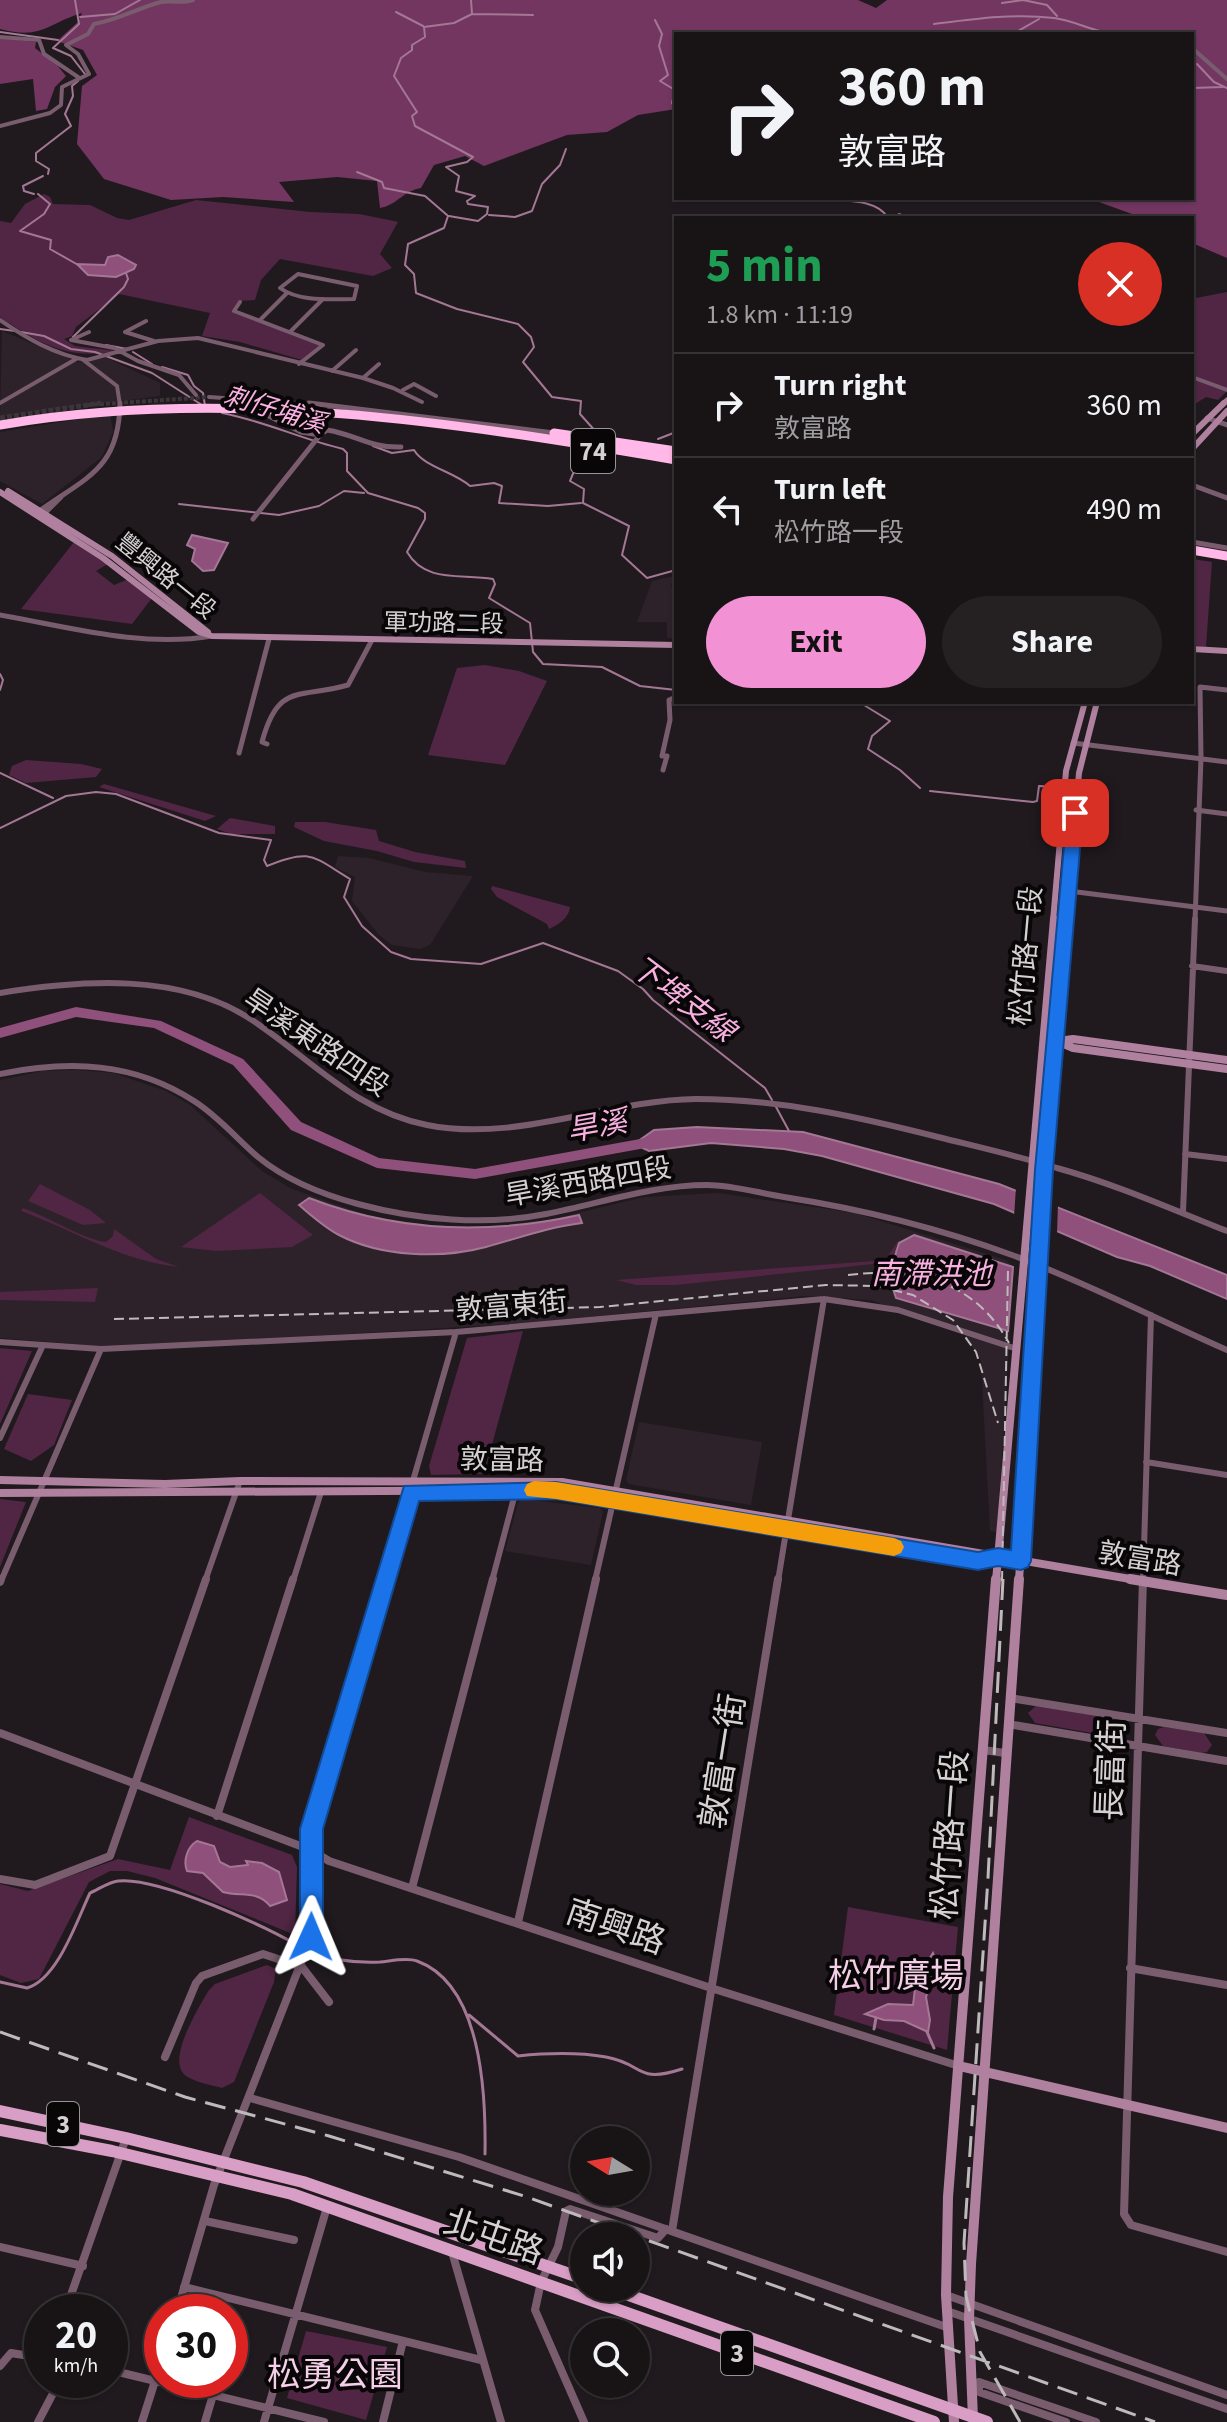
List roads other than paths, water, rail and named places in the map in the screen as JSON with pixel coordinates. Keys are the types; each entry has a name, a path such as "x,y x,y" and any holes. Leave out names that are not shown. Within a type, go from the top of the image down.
{"highway":[{"name":"74","path":"0,423 108,404 236,400 345,409 545,433 674,458"},
{"name":"74","path":"0,423 78,411 202,404 305,410 511,434 674,458"},
{"path":"1194,548 1227,554"}],"main road":[{"name":"3","path":"0,2111 126,2138"},
{"name":"3","path":"0,2130 121,2153"},
{"name":"北屯路","path":"126,2138 303,2182 570,2274"},
{"name":"北屯路","path":"121,2153 327,2205 934,2422"},
{"name":"3","path":"647,2302 954,2416 987,2422"}],"street":[{"path":"0,126 54,110 61,105 60,89 89,74 78,54 66,45 88,34 94,24 121,19 166,1 184,3 193,0"},
{"path":"0,37 39,40 44,54 58,59 66,70 78,77"},
{"path":"1194,50 1227,79"},
{"path":"298,274 357,286 354,299 323,299 287,293 280,288 298,274"},
{"path":"260,320 287,293"},
{"path":"291,331 323,299"},
{"path":"240,302 234,311 323,345 299,364"},
{"path":"0,320 21,335 79,359 116,385 120,418 115,452 40,514"},
{"path":"146,321 125,332 154,341"},
{"path":"89,332 71,340 121,351 138,361 179,375 196,395"},
{"path":"0,403 79,359 154,341 181,338 230,342 299,364 403,390 422,402"},
{"path":"332,371 356,350"},
{"path":"363,378 379,364"},
{"path":"1194,378 1227,390"},
{"path":"403,390 414,384 436,396"},
{"path":"209,397 309,403 528,429 674,458"},
{"path":"1194,432 1227,400"},
{"path":"230,407 308,412 674,458"},
{"path":"1194,447 1227,411"},
{"path":"270,413 269,416 317,439"},
{"path":"1207,418 1227,425"},
{"path":"524,438 528,429"},
{"path":"253,519 274,488 327,430 350,434 376,448 401,447"},
{"path":"1194,486 1227,497"},
{"name":"豐興路一段","path":"0,490 133,577 199,632 212,636"},
{"path":"0,615 171,640 196,641 212,636"},
{"name":"軍功路二段","path":"212,636 674,645"},
{"path":"239,753 269,639"},
{"path":"267,744 262,742 263,738 270,714 277,706 302,691 348,685 372,640"},
{"path":"1194,649 1227,651"},
{"path":"1183,1212 1196,810 1201,758 1200,687 1227,690"},
{"path":"663,770 667,756 662,756 670,720 669,700 674,698"},
{"name":"松竹路一段","path":"954,2416 946,2295 947,2219 998,1557 1066,771 1084,704"},
{"name":"松竹路一段","path":"973,2419 969,2319 1005,1753 1021,1561 1044,1169 1079,773 1096,704"},
{"path":"1073,743 1227,762"},
{"path":"1196,810 1227,814"},
{"path":"1069,891 1227,911"},
{"path":"1192,966 1227,971"},
{"name":"旱溪東路四段","path":"0,993 77,982 119,983 184,993 242,1013 361,1103 388,1115 436,1126 485,1131 642,1102 732,1099 848,1114 1032,1166 1072,1171 1227,1231"},
{"path":"1057,1041 1073,1048 1227,1060"},
{"path":"1188,1059 1227,1069"},
{"name":"旱溪西路四段","path":"0,1074 68,1064 99,1065 146,1075 196,1102 262,1160 286,1175 319,1191 358,1204 422,1218 494,1219 543,1215 634,1193 708,1185 856,1208 1025,1257 1227,1350"},
{"path":"1185,1154 1227,1159"},
{"name":"敦富東街","path":"0,1342 101,1349 456,1332 824,1299 898,1310 1017,1349"},
{"name":"敦富一街","path":"669,2230 824,1299"},
{"path":"518,1922 656,1314"},
{"name":"長富街","path":"1151,1315 1124,2214 1131,2225 1227,2252"},
{"path":"182,2294 218,2176 302,1967 311,1937 312,1829 456,1332"},
{"path":"0,1438 43,1345"},
{"path":"0,1582 41,1481 101,1349"},
{"path":"1146,1462 1227,1475"},
{"name":"敦富路","path":"0,1480 165,1484 414,1480 562,1482 615,1495 978,1561 998,1557 1227,1595"},
{"path":"0,1879 35,1885 110,1856 240,1481"},
{"path":"412,1888 516,1490"},
{"name":"敦富路","path":"0,1493 556,1490 615,1495"},
{"path":"217,1816 321,1492"},
{"path":"1010,1698 1227,1733"},
{"path":"1008,1724 1227,1761"},
{"name":"南興路","path":"0,1733 311,1850 329,1861 711,1988 984,2073 1227,2128"},
{"path":"983,1750 1005,1753"},
{"path":"165,2057 202,1976 263,1954 302,1967 329,2002"},
{"path":"1130,1968 1227,1985"},
{"path":"250,2098 470,2162 949,2328"},
{"path":"72,2294 126,2138"},
{"path":"264,2422 327,2205"},
{"path":"584,2422 535,2310 541,2282 558,2247 565,2213 570,2209 658,2238 669,2230"},
{"path":"205,2221 294,2240"},
{"path":"0,2247 83,2266"},
{"path":"452,2252 501,2422"},
{"path":"184,2287 481,2360"},
{"path":"946,2295 1227,2395"},
{"path":"947,2311 1227,2409"},
{"path":"383,2422 403,2341"},
{"path":"0,2366 11,2353 24,2355"},
{"path":"1066,2422 979,2392 979,2382 1096,2422"},
{"path":"38,2422 51,2398"},
{"path":"142,2422 150,2398"},
{"path":"205,2422 212,2398"},
{"path":"226,2398 322,2422"}],"water":[{"path":"118,255 136,265 134,269 116,277 88,275 77,264 105,265 108,257"},
{"path":"192,535 228,543 214,570 203,571 192,561 195,549 187,545"},
{"path":"697,1127 803,1132 999,1184 1227,1275 1227,1299 1150,1266 1117,1257 994,1204 822,1156 784,1149 711,1143 649,1151 634,1144 654,1130"},
{"path":"309,1198 376,1218 409,1224 511,1226 579,1215 582,1223 468,1251 411,1254 373,1248 339,1235 299,1205"},
{"name":"南滯洪池","path":"914,1235 1013,1267 1008,1331 896,1298 892,1277 899,1243"},
{"path":"197,1841 214,1846 220,1862 230,1867 248,1865 246,1861 262,1863 279,1872 287,1900 270,1906 254,1896 223,1892 203,1873 187,1871 187,1854"},
{"path":"933,1953 938,1966 926,1997 930,2020 928,2032 904,2021 884,2020 865,2014 888,2004 913,2005 916,1980"}],"waterway":[{"path":"75,0 79,24 53,48 71,56 85,74"},
{"path":"80,17 115,14 140,0"},
{"path":"471,0 472,14"},
{"path":"1002,3 1023,0 1047,5 1057,16"},
{"path":"396,12 423,26"},
{"path":"449,216 478,221 487,214 488,207 468,204 467,201 475,196 456,191 459,176 446,167 467,162 473,157 415,126 412,116 417,112 394,76 401,58 412,50 412,45 425,37 424,27 454,23 472,14"},
{"path":"472,14 533,15"},
{"path":"934,24 1024,16 1062,20 1104,32"},
{"path":"1016,32 1039,19"},
{"path":"655,20 662,34 659,46 668,75 660,81 674,89"},
{"path":"0,32 58,40"},
{"path":"1197,64 1214,82 1227,88"},
{"path":"48,174 49,169 36,161 36,153 71,126 65,114 73,96 72,86 78,81"},
{"path":"1194,88 1223,87"},
{"path":"674,94 674,106"},
{"path":"489,215 515,217 532,211 542,184 560,165 566,149"},
{"path":"357,172 382,182 384,188 425,196 447,215"},
{"path":"34,194 24,191 23,186 43,176"},
{"path":"38,194 50,204 44,214 20,231 51,240 50,249 80,266"},
{"path":"837,200 872,206 886,216"},
{"path":"448,216 444,228 408,244 405,265 414,274 416,293 457,309 518,324 531,337 534,347 523,362 552,397 581,401 580,414 597,433 594,436"},
{"path":"896,216 904,216"},
{"path":"73,337 124,287 128,279 126,273"},
{"name":"刺仔埔溪","path":"0,329 15,331"},
{"name":"刺仔埔溪","path":"21,332 44,336 71,349 95,352 152,373 202,405"},
{"path":"106,345 127,349"},
{"path":"133,352 152,364"},
{"path":"162,367 188,375 194,386 203,393 205,406"},
{"name":"刺仔埔溪","path":"222,413 343,449 347,453 347,471 368,493 418,508 425,513 425,519 407,552 415,562 434,573 493,579 495,584 489,598 530,623 533,652 543,664 602,667 640,686 674,690"},
{"path":"275,415 313,431"},
{"path":"658,439 674,433"},
{"path":"373,446 392,453 414,450 425,461 470,486 494,483 502,486 499,503 548,506 581,503"},
{"path":"584,447 570,481 584,489 583,503 629,526 622,555 647,578 674,571"},
{"path":"179,504 279,515 319,506 344,491 364,493"},
{"path":"0,674 3,680 0,690"},
{"name":"刺仔埔溪","path":"862,704 890,721 872,736 868,749 900,770 920,788"},
{"path":"0,773 53,798"},
{"name":"刺仔埔溪","path":"930,791 1033,802 1037,801 1039,786 1060,787"},
{"name":"下埤支線","path":"0,828 66,796 96,792 116,794 219,833 271,840 264,860 267,866 293,857 311,857 350,879 344,897 362,926 391,952 411,959 481,964 543,943 618,971 765,1088 772,1100"},
{"name":"旱溪","path":"0,1033 76,1012 156,1024 238,1062 296,1126 377,1163 475,1174 651,1142"},
{"name":"下埤支線","path":"775,1105 789,1131"},
{"path":"0,1982 27,1988 38,1982 57,1961 90,1893 118,1881 158,1886 184,1894 239,1916 302,1948"},
{"path":"308,1951 353,1962 417,1961 439,1974 456,1993 468,2017 476,2045 484,2103 485,2154"},
{"path":"946,1962 955,1963"},
{"path":"469,2015 518,2056 595,2055 619,2060 648,2074 682,2069"},
{"path":"874,2029 876,2018"},
{"path":"927,2032 934,2048"}],"tunnel":[{"path":"88,405 209,397"},
{"path":"0,418 101,403"}],"railway":[{"path":"1007,1339 1008,1269"},
{"path":"848,1275 896,1273 940,1282 978,1305 1007,1339"},
{"path":"114,1319 600,1307 826,1285 878,1286 913,1295 953,1320 976,1352 998,1423"},
{"path":"1002,1581 1007,1339"},
{"path":"1007,1339 1009,1343"},
{"path":"985,2361 980,2352 966,2296 964,2243 988,1878 1003,1579"},
{"path":"0,2032 185,2097 329,2136 524,2196 985,2361"},
{"path":"985,2361 1155,2422"},
{"path":"985,2361 1020,2422"}],"park label":[{"name":"松竹廣場","path":"896,1975"},
{"name":"松勇公園","path":"335,2374"}]}
